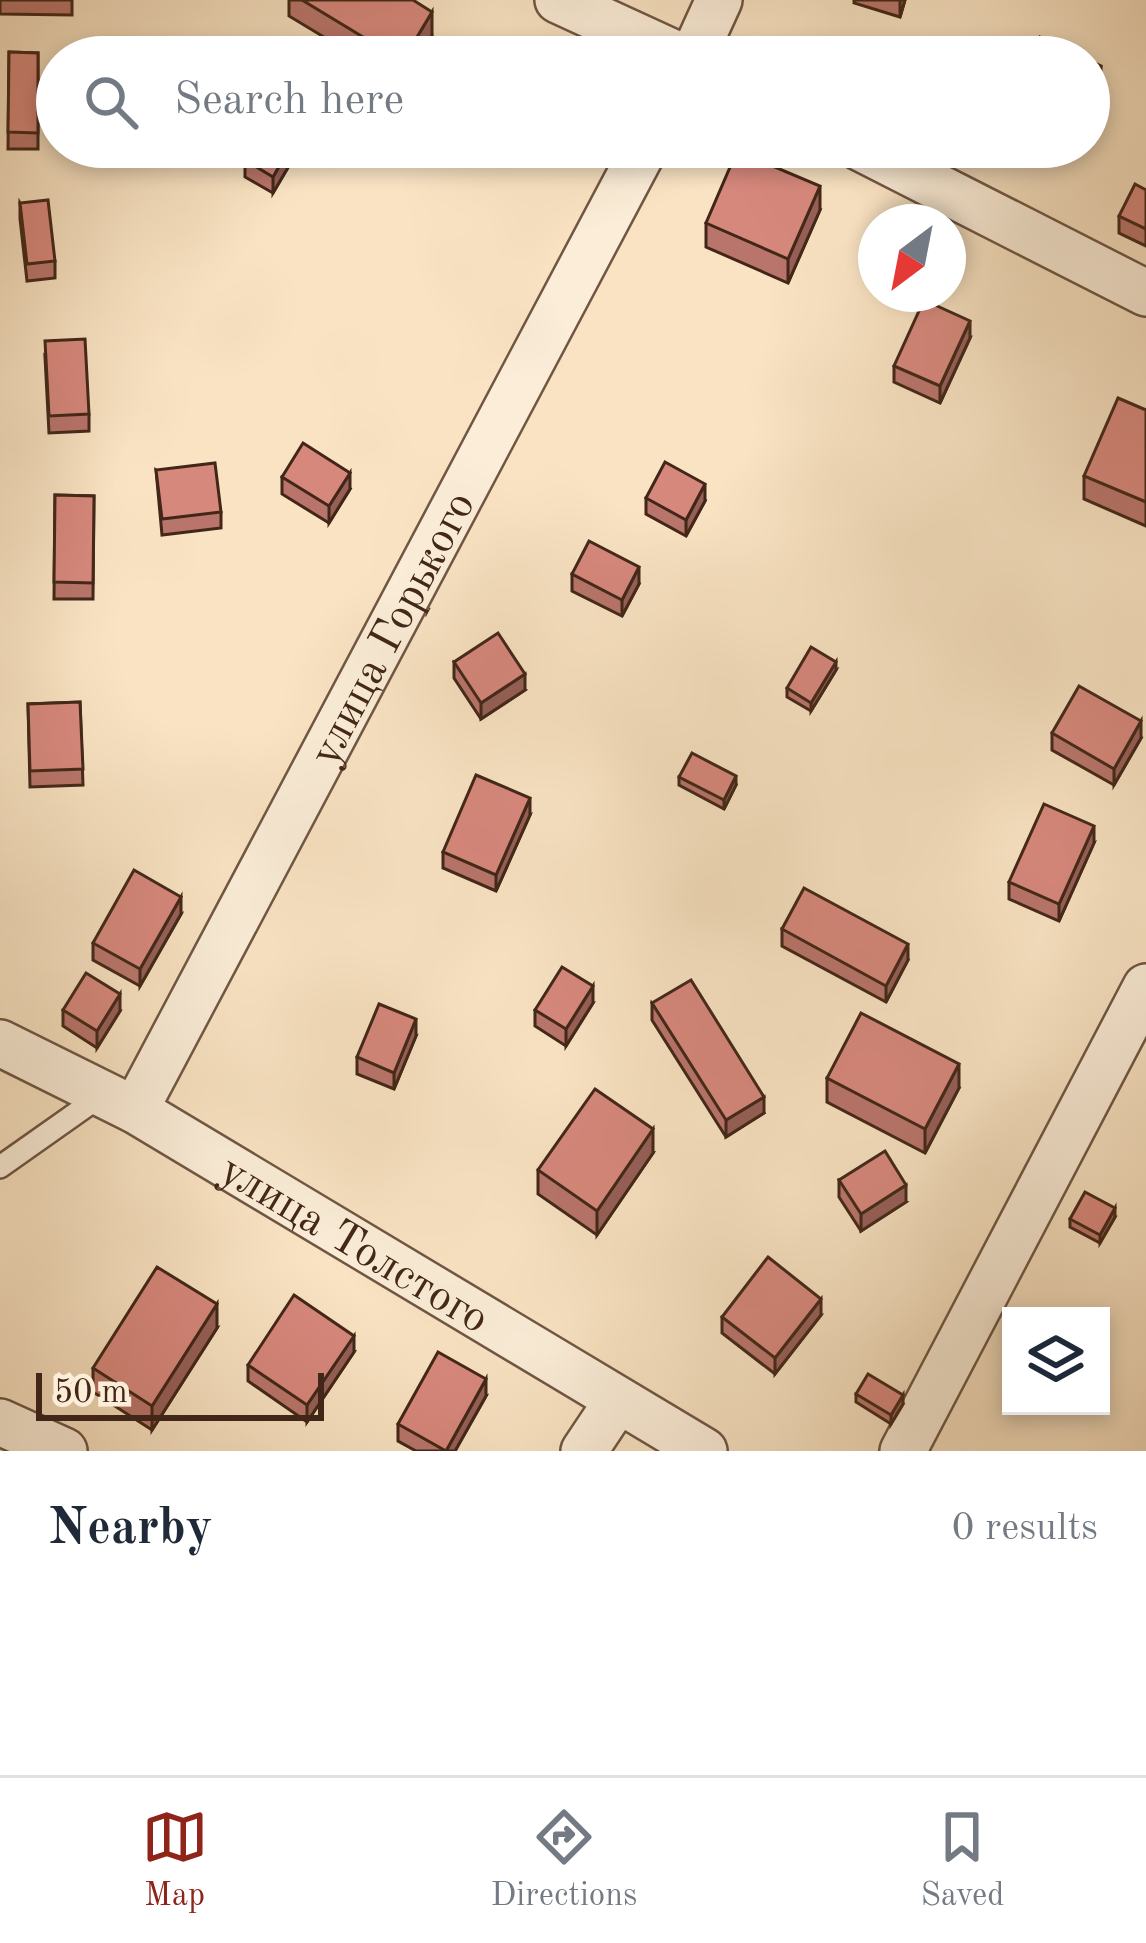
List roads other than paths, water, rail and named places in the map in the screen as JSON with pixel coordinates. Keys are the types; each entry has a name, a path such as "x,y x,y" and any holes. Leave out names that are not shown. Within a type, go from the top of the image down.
{"street":[{"path":"558,0 636,36"},
{"path":"703,36 719,0"},
{"name":"улица Горького","path":"118,1102 633,168"},
{"path":"900,168 1146,293"},
{"path":"904,1451 1146,987"},
{"name":"улица Толстого","path":"0,1043 118,1102 704,1451"},
{"path":"584,1451 618,1400"},
{"path":"0,1422 64,1451"}],"lane":[{"path":"0,1167 118,1102"}]}
